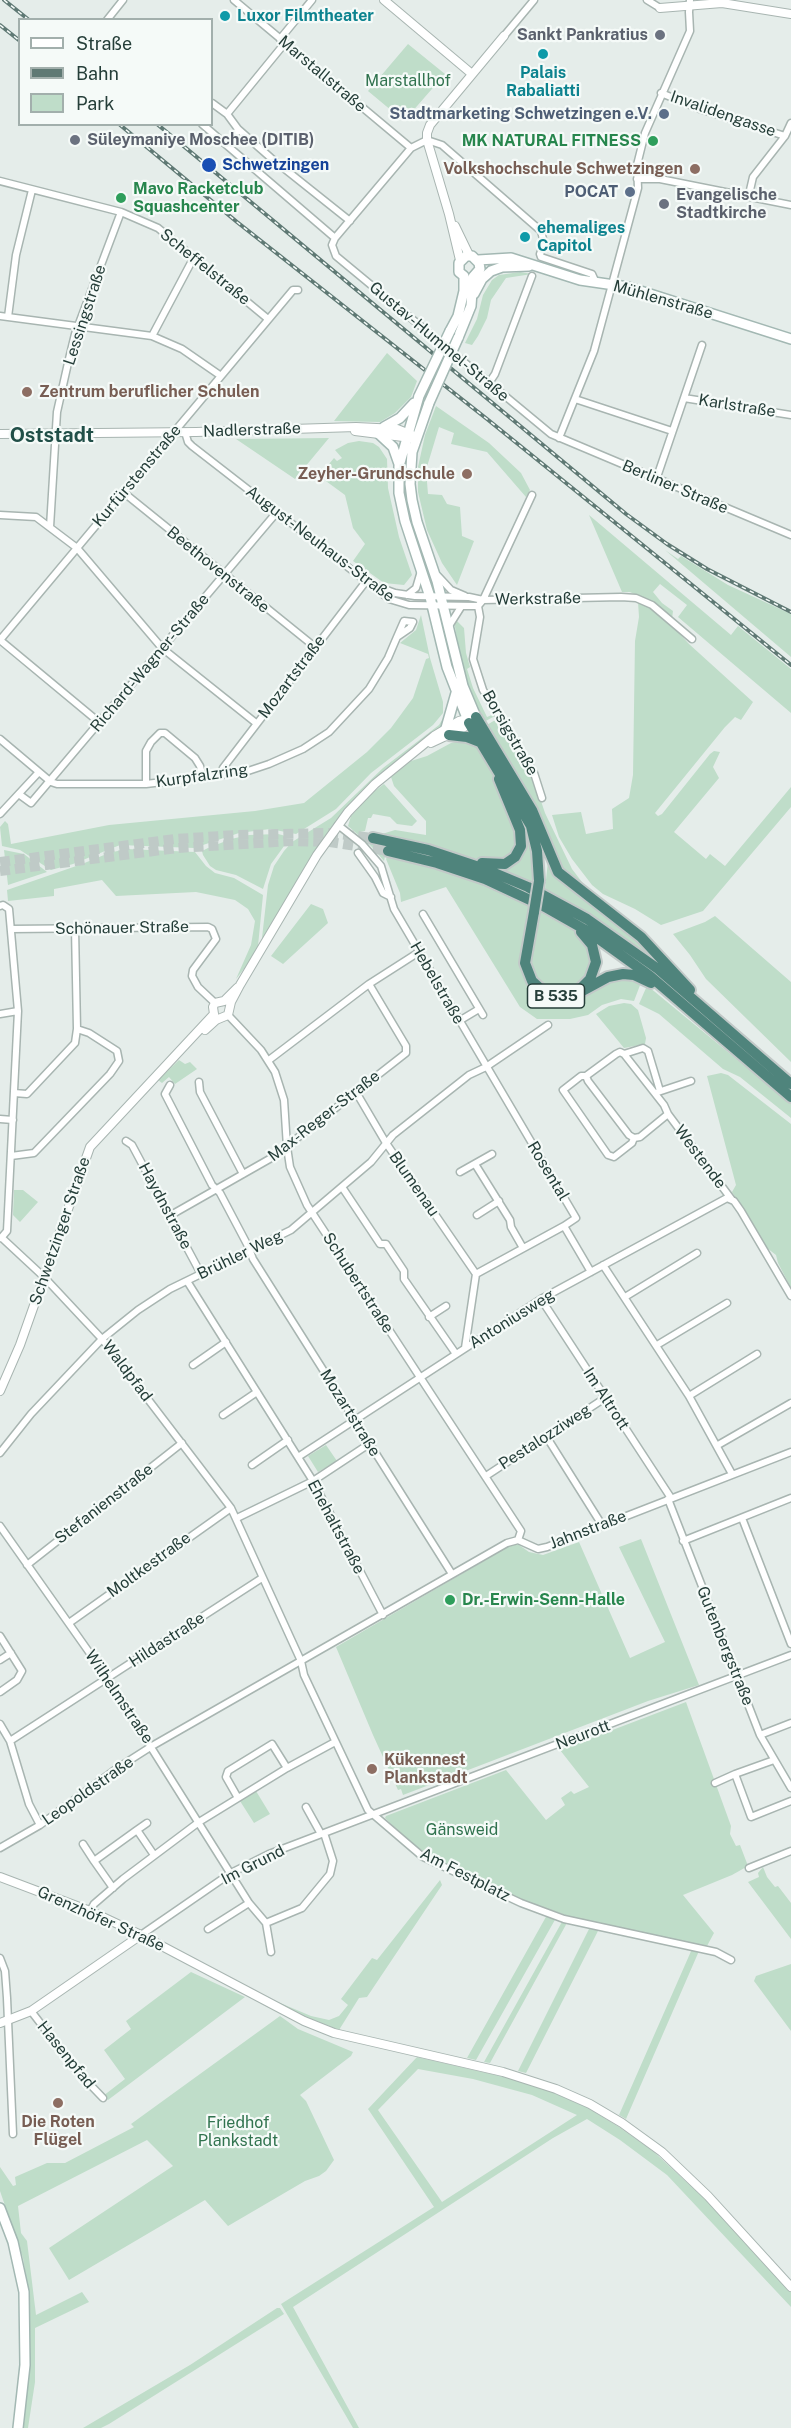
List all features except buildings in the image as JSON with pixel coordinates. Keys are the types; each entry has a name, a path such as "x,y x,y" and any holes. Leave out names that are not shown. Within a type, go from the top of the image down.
{"highway":[{"name":"B 535","path":"471,719 480,742 531,826 541,883"},
{"name":"B 535","path":"471,719 532,810 553,863 562,876 641,937 687,986 701,1005"},
{"path":"448,731 480,742"},
{"name":"B 535","path":"469,863 505,864 515,857 521,846 520,830 495,767"},
{"name":"B 535","path":"373,838 428,850 469,863 528,887 587,919 640,955 791,1084"},
{"name":"B 535","path":"544,841 545,864 525,963 532,981 544,992 559,997 573,996 608,977 628,974 642,978 675,996"},
{"name":"B 535","path":"388,851 437,863 485,879 524,896 573,922 634,963 791,1097"},
{"name":"B 535","path":"535,912 530,964 538,983 552,992 567,993 579,989 590,979 595,968 592,945 573,922"}],"main road":[{"name":"Mühlenstraße","path":"473,258 511,258 533,271"},
{"path":"471,719 443,602 412,500 410,436 429,404 467,319 473,295 469,277 458,269 460,260 473,258 480,269 469,277 458,316 419,396 406,414 382,430 395,451 399,466 401,504 422,569 456,693 471,719"},
{"name":"Mühlenstraße","path":"473,295 482,279 491,271 511,266 642,291 791,339"},
{"path":"399,466 410,436 419,396"},
{"path":"448,731 456,693"},
{"path":"0,2208 14,2242 24,2292 25,2365 18,2428"}],"street":[{"path":"110,18 123,0"},
{"name":"Marstallstraße","path":"234,0 411,148"},
{"path":"227,114 312,0"},
{"path":"384,0 472,74"},
{"path":"460,260 427,140 429,127 534,0"},
{"path":"647,0 660,8 690,3 722,3 791,14"},
{"path":"559,438 590,363 612,285 638,188 637,165 645,133 690,31 690,3"},
{"name":"Invalidengasse","path":"661,93 700,109 785,136"},
{"path":"213,105 227,114 238,129 350,221"},
{"path":"751,195 751,184 757,170 785,136 791,123"},
{"path":"204,126 335,238 411,148 427,140 442,145 541,231 544,243 541,257 592,274 596,283"},
{"path":"224,143 233,139 238,129"},
{"path":"637,178 660,179 751,195 791,205"},
{"name":"Scheffelstraße","path":"0,181 121,212 158,228 268,319"},
{"path":"8,317 16,255 32,190"},
{"name":"Lessingstraße","path":"50,527 57,412 79,326 121,212"},
{"path":"449,214 473,258"},
{"name":"Gustav-Hummel-Straße","path":"335,238 332,249 336,256 559,438"},
{"path":"152,336 194,257"},
{"path":"489,383 495,374 533,271"},
{"name":"Kurfürstenstraße","path":"0,640 268,319 293,290 298,290"},
{"path":"0,316 152,336 182,348 220,376"},
{"path":"656,480 702,345"},
{"name":"Karlstraße","path":"684,398 791,415"},
{"path":"575,399 672,431"},
{"name":"Nadlerstraße","path":"0,434 329,428 382,430 410,436"},
{"name":"August-Neuhaus-Straße","path":"185,432 192,446 381,593 396,602 443,602 461,607 478,606"},
{"name":"Berliner Straße","path":"559,438 791,534"},
{"name":"Beethovenstraße","path":"123,492 315,647"},
{"path":"478,606 483,600 532,495"},
{"name":"Richard-Wagner-Straße","path":"20,795 31,804 51,782 277,512"},
{"path":"0,515 36,517 77,548 162,648 256,723"},
{"path":"406,595 416,588 422,569"},
{"path":"434,571 447,587 469,597"},
{"name":"Mozartstraße","path":"222,775 223,768 256,723 367,580"},
{"path":"373,585 431,602"},
{"name":"Werkstraße","path":"443,602 469,597 483,600 636,598 652,605 692,639"},
{"name":"Borsigstraße","path":"478,606 480,617 473,656 477,675 483,690 534,774 542,798"},
{"path":"449,626 461,607"},
{"name":"Kurpfalzring","path":"51,782 65,785 146,784 245,772 269,764 303,749 329,732 369,689 397,638"},
{"path":"0,640 100,723"},
{"path":"227,1007 215,1003 213,1007 217,1016 227,1007 317,855 338,825 375,784 423,747 471,719"},
{"path":"146,784 146,751 156,735 160,733 165,734 195,758 203,778"},
{"path":"0,739 51,782"},
{"path":"0,814 39,772"},
{"name":"Hebelstraße","path":"338,825 362,844 384,870 394,909 486,1067"},
{"name":"Hebelstraße","path":"358,853 383,893 391,897"},
{"path":"1,1238 7,1231 18,1011 11,928 3,906"},
{"path":"423,914 481,1012 459,1021"},
{"name":"Schönauer Straße","path":"11,928 208,927 212,929 216,939 193,970 192,976 198,987 215,1003"},
{"path":"14,1093 27,1094 75,1043 77,1029 75,928"},
{"path":"269,1060 369,984 419,952"},
{"name":"Max-Reger-Straße","path":"171,1215 287,1147 407,1050 369,984"},
{"name":"Schubertstraße","path":"227,1007 269,1060 284,1100 290,1167 312,1214 521,1531 518,1540"},
{"path":"0,1014 18,1011"},
{"name":"Schwetzinger Straße","path":"0,1391 20,1344 90,1147 195,1036 217,1016"},
{"name":"Brühler Weg","path":"0,1453 31,1414 102,1339 152,1300 291,1230 371,1162 393,1135 470,1075 486,1067 548,1025"},
{"path":"11,1156 34,1153 110,1074 119,1061 117,1051 77,1029"},
{"name":"Westende","path":"668,1114 640,1137 634,1138 632,1143 614,1157 608,1155 563,1090 620,1052 624,1054 643,1048 648,1051 657,1092 668,1114 733,1200 789,1287 791,1296"},
{"name":"Westende","path":"624,1054 657,1092"},
{"name":"Rosental","path":"486,1067 576,1218 564,1226 591,1272"},
{"path":"586,1076 629,1135 634,1138"},
{"path":"657,1092 691,1081"},
{"path":"199,1082 200,1092 243,1174"},
{"name":"Mozartstraße","path":"170,1085 165,1094 220,1193 253,1259 452,1574"},
{"name":"Blumenau","path":"356,1092 386,1143 476,1274"},
{"path":"0,1119 13,1120"},
{"name":"Haydnstraße","path":"126,1141 132,1145 201,1274"},
{"path":"459,1172 492,1154"},
{"path":"475,1164 510,1220 511,1227 523,1248"},
{"path":"342,1187 380,1244 386,1244 404,1271 404,1280 456,1354"},
{"name":"Antoniusweg","path":"298,1457 541,1299 722,1200 727,1198 733,1200"},
{"path":"477,1215 499,1201"},
{"path":"465,1348 476,1274 564,1226"},
{"name":"Waldpfad","path":"1,1238 44,1277 102,1339 231,1508 301,1661"},
{"path":"625,1297 697,1253"},
{"path":"603,1265 689,1396 732,1474"},
{"name":"Ehehaltstraße","path":"187,1281 298,1457 383,1615"},
{"name":"Im Altrott","path":"541,1299 669,1499"},
{"path":"657,1345 728,1303"},
{"path":"429,1317 446,1306"},
{"path":"193,1365 226,1342"},
{"path":"689,1396 757,1354"},
{"path":"223,1414 257,1392"},
{"name":"Pestalozziweg","path":"486,1476 605,1398"},
{"path":"718,1445 791,1403"},
{"path":"546,1436 602,1525"},
{"path":"252,1465 288,1440"},
{"name":"Stefanienstraße","path":"27,1565 182,1443"},
{"path":"237,1518 312,1481 369,1444"},
{"name":"Jahnstraße","path":"518,1540 538,1549 791,1452"},
{"path":"683,1541 791,1498"},
{"name":"Gutenbergstraße","path":"669,1499 683,1541 760,1735 791,1788"},
{"name":"Moltkestraße","path":"69,1623 231,1508"},
{"path":"742,1518 791,1644"},
{"name":"Wilhelmstraße","path":"0,1526 108,1679 249,1903 266,1923"},
{"path":"301,1661 507,1543 518,1540"},
{"name":"Hildastraße","path":"10,1740 262,1578"},
{"path":"0,1636 21,1669 21,1675 17,1680 0,1692"},
{"path":"0,1660 11,1653"},
{"name":"Neurott","path":"374,1815 791,1655"},
{"name":"Am Festplatz","path":"301,1661 304,1675 368,1810 423,1857 521,1903 564,1919 716,1952 731,1960"},
{"name":"Leopoldstraße","path":"0,1848 40,1825 116,1769 152,1746 301,1661"},
{"path":"760,1735 791,1723"},
{"path":"0,1724 10,1740 28,1804 40,1825"},
{"path":"90,1911 94,1904 113,1888 199,1822 287,1768 335,1742"},
{"path":"238,1798 226,1777 228,1771 272,1744 287,1768"},
{"path":"715,1783 774,1760"},
{"path":"735,1774 751,1816 791,1801"},
{"path":"271,1952 266,1923 302,1908 330,1874 333,1861 322,1833 306,1808"},
{"name":"Im Grund","path":"141,1935 231,1873 269,1854 374,1815"},
{"path":"94,1861 147,1823"},
{"path":"137,1830 154,1856"},
{"path":"83,1844 113,1888"},
{"path":"749,1868 791,1851"},
{"name":"Grenzhöfer Straße","path":"0,1877 90,1911 200,1965 304,2021 334,2034 503,2072 556,2089 590,2104 622,2123 662,2152 708,2196 791,2287"},
{"path":"208,1929 249,1903"},
{"path":"4,2022 31,2011 141,1935"},
{"path":"0,1958 5,1971 4,2022 14,2134"},
{"name":"Hasenpfad","path":"31,2011 77,2072 103,2098"}],"green space":[{"name":"Marstallhof","path":"408,44 445,74 404,121 368,91"},
{"path":"520,272 532,274 506,278 491,300 487,318 478,336 472,345 465,343 477,319 483,295 492,280 499,275"},
{"path":"387,353 417,381 411,397 395,413 380,422 334,421"},
{"path":"436,406 489,443 521,473 530,490 526,497 487,452 451,444 454,433 439,427 426,470 428,494 442,495 447,504 460,507 462,536 474,541 457,585 442,563 427,530 418,492 418,467 425,435"},
{"path":"329,438 295,479 236,439"},
{"path":"359,441 373,443 379,447 387,459 388,488 399,537 412,575 404,585 384,583 353,561 365,544 353,528 345,495 319,476 334,458 337,461 342,458 335,450 348,443"},
{"path":"589,515 731,635 738,626 791,669 791,713 678,617 687,605 660,584 653,592 673,611 672,619 651,602 630,592 622,592"},
{"path":"665,550 678,559 681,556 728,585 791,614 791,657"},
{"path":"638,602 648,605 669,622 689,644 753,702 741,720 735,717 725,727 655,813 658,816 662,814 710,754 714,751 720,752 713,767 719,778 674,832 706,859 710,854 725,866 791,787 791,807 703,911 661,925 635,909 603,894 592,885 559,837 552,815 581,812 586,834 613,829 612,809 629,798 633,775 635,641 639,617"},
{"path":"421,615 430,658 443,702 443,713 433,725 371,773 336,809 296,834 270,829 239,833 194,848 120,845 73,864 51,870 20,850 2,846 0,827 5,821 8,824 11,844 109,825 255,811 304,803 367,752 391,728 413,698 426,659 429,658 428,654 400,643 416,630"},
{"path":"455,619 464,628 466,653 470,667 467,669 473,688 487,717 494,714 495,716 482,723 470,697 462,668"},
{"path":"445,715 445,723 441,727 347,809 333,825 314,852 263,940 268,885 274,866 284,851 292,842 331,818 383,768 439,725"},
{"path":"497,719 535,783 545,813 572,869 585,886 601,898 598,902 567,878 485,726"},
{"path":"461,741 477,745 496,781 519,838 510,858 486,862 421,842 384,837 382,834 395,830 426,835 426,821 394,786 391,777 411,761 427,756 451,743"},
{"path":"384,784 417,821 412,826 397,824 390,817 373,814 371,818 368,818 365,831 360,832 370,834 369,843 387,847 384,861 348,826 351,816 372,793"},
{"path":"504,785 532,837 534,884 499,869 523,848"},
{"path":"249,835 286,836 287,842 271,864 263,889 236,875 216,870 210,866 203,855 202,851 231,839"},
{"path":"126,849 195,852 215,873 234,878 263,895 258,946 236,979 251,945 255,921 248,909 235,900 196,892 116,896 102,880 54,889 54,896 8,901 7,890"},
{"path":"4,850 24,854 47,872 8,885"},
{"path":"387,857 430,866 477,880 531,907 523,963 551,998 620,977 642,980 634,1001 621,999 602,1005 588,1015 570,1019 537,1019 520,1007 446,887 401,902"},
{"path":"548,861 632,933 668,971 610,927 545,889"},
{"path":"311,904 323,909 328,923 283,964 271,956"},
{"path":"540,912 575,931 591,950 591,969 576,988 552,989 540,981 534,972 531,960 532,947"},
{"path":"715,916 791,982 791,1062 706,979 673,934"},
{"path":"649,987 791,1104 791,1118 740,1077 723,1069 659,1014 639,1004 646,988"},
{"path":"631,1004 638,1010 646,1038 645,1044 624,1048 596,1014 609,1006"},
{"path":"179,1060 185,1064 190,1062 197,1069 175,1084 169,1077 162,1083 158,1080"},
{"path":"721,1073 728,1075 791,1124 791,1288 776,1255 767,1248 732,1192 736,1185 707,1076"},
{"path":"14,1190 23,1190 38,1202 20,1222 13,1215"},
{"path":"326,1445 337,1461 318,1472 308,1456"},
{"path":"641,1539 699,1685 648,1701 403,1795 401,1789 398,1790 373,1735 336,1647 513,1544 529,1552 543,1555 579,1542 630,1658 665,1642 619,1547"},
{"name":"Gänsweid","path":"686,1702 731,1826 730,1834 736,1846 740,1845 748,1866 683,1895 714,1933 707,1946 585,1922 512,1896 423,1857 385,1818 506,1770 546,1820 565,1805 561,1798 571,1791 574,1794 589,1787 560,1750"},
{"path":"256,1791 270,1814 254,1823 240,1801"},
{"path":"763,1867 767,1877 775,1887 778,1886 791,1903 791,1939 748,1882 759,1877 758,1873"},
{"path":"440,1880 442,1885 367,1997 359,1998 339,2030 298,2014 273,2000 311,2016 329,2020 339,2016 348,2005 341,1999 372,1958 377,1960"},
{"path":"547,1915 556,1918 476,2060 467,2058"},
{"path":"563,1920 568,1921 490,2063 484,2062"},
{"path":"590,1927 599,1929 526,2073 518,2071"},
{"path":"692,1949 699,1951 626,2119 619,2115"},
{"path":"791,1964 791,2031 754,1981 756,1976"},
{"path":"191,1972 245,1997 108,2100 103,2096 125,2079 104,2050 131,2029 126,2021"},
{"name":"Friedhof Plankstadt","path":"280,2016 298,2029 353,2052 351,2056 300,2095 306,2101 334,2160 319,2176 305,2181 228,2226 205,2200 69,2280 49,2248 173,2166 147,2140 18,2206 21,2233 27,2241 36,2315 82,2292 89,2302 35,2328 35,2382 28,2428 23,2428 29,2375 28,2288 23,2258 0,2191 0,2167 13,2186 16,2185 15,2177 47,2163 65,2163 134,2127 131,2124"},
{"path":"417,2057 513,2079 545,2089 588,2108 653,2151 709,2203 791,2292 791,2307 667,2175 587,2119 553,2138 293,2307 359,2428 353,2428 281,2304 434,2207 368,2109","holes":["418,2069 473,2079 532,2095 577,2115 442,2202 378,2110"]},
{"path":"280,2308 284,2314 109,2424 101,2428 83,2428 190,2365"}],"tunnel":[{"path":"0,862 175,839 236,835 329,833 373,838"},
{"path":"0,871 177,848 292,841 330,842 388,851"}],"railway":[{"path":"4,0 26,18"},
{"path":"0,25 18,39"},
{"path":"121,126 237,222 487,419 791,665"},
{"path":"159,126 626,514 707,569 791,612"}],"place":[{"name":"Luxor Filmtheater","path":"225,16"},
{"name":"Sankt Pankratius","path":"660,35"},
{"name":"Palais Rabaliatti","path":"543,54"},
{"name":"Stadtmarketing Schwetzingen e.V.","path":"664,114"},
{"name":"Süleymaniye Moschee (DITIB)","path":"75,140"},
{"name":"MK NATURAL FITNESS","path":"653,141"},
{"name":"Schwetzingen","path":"209,165"},
{"name":"Volkshochschule Schwetzingen","path":"695,169"},
{"name":"POCAT","path":"630,192"},
{"name":"Mavo Racketclub Squashcenter","path":"121,198"},
{"name":"Evangelische Stadtkirche","path":"664,204"},
{"name":"ehemaliges Capitol","path":"525,237"},
{"name":"Zentrum beruflicher Schulen","path":"27,392"},
{"name":"Zeyher-Grundschule","path":"467,474"},
{"name":"Dr.-Erwin-Senn-Halle","path":"450,1600"},
{"name":"Kükennest Plankstadt","path":"372,1769"},
{"name":"Die Roten Flügel","path":"58,2103"}],"district":[{"name":"Oststadt","path":"52,436"}]}
